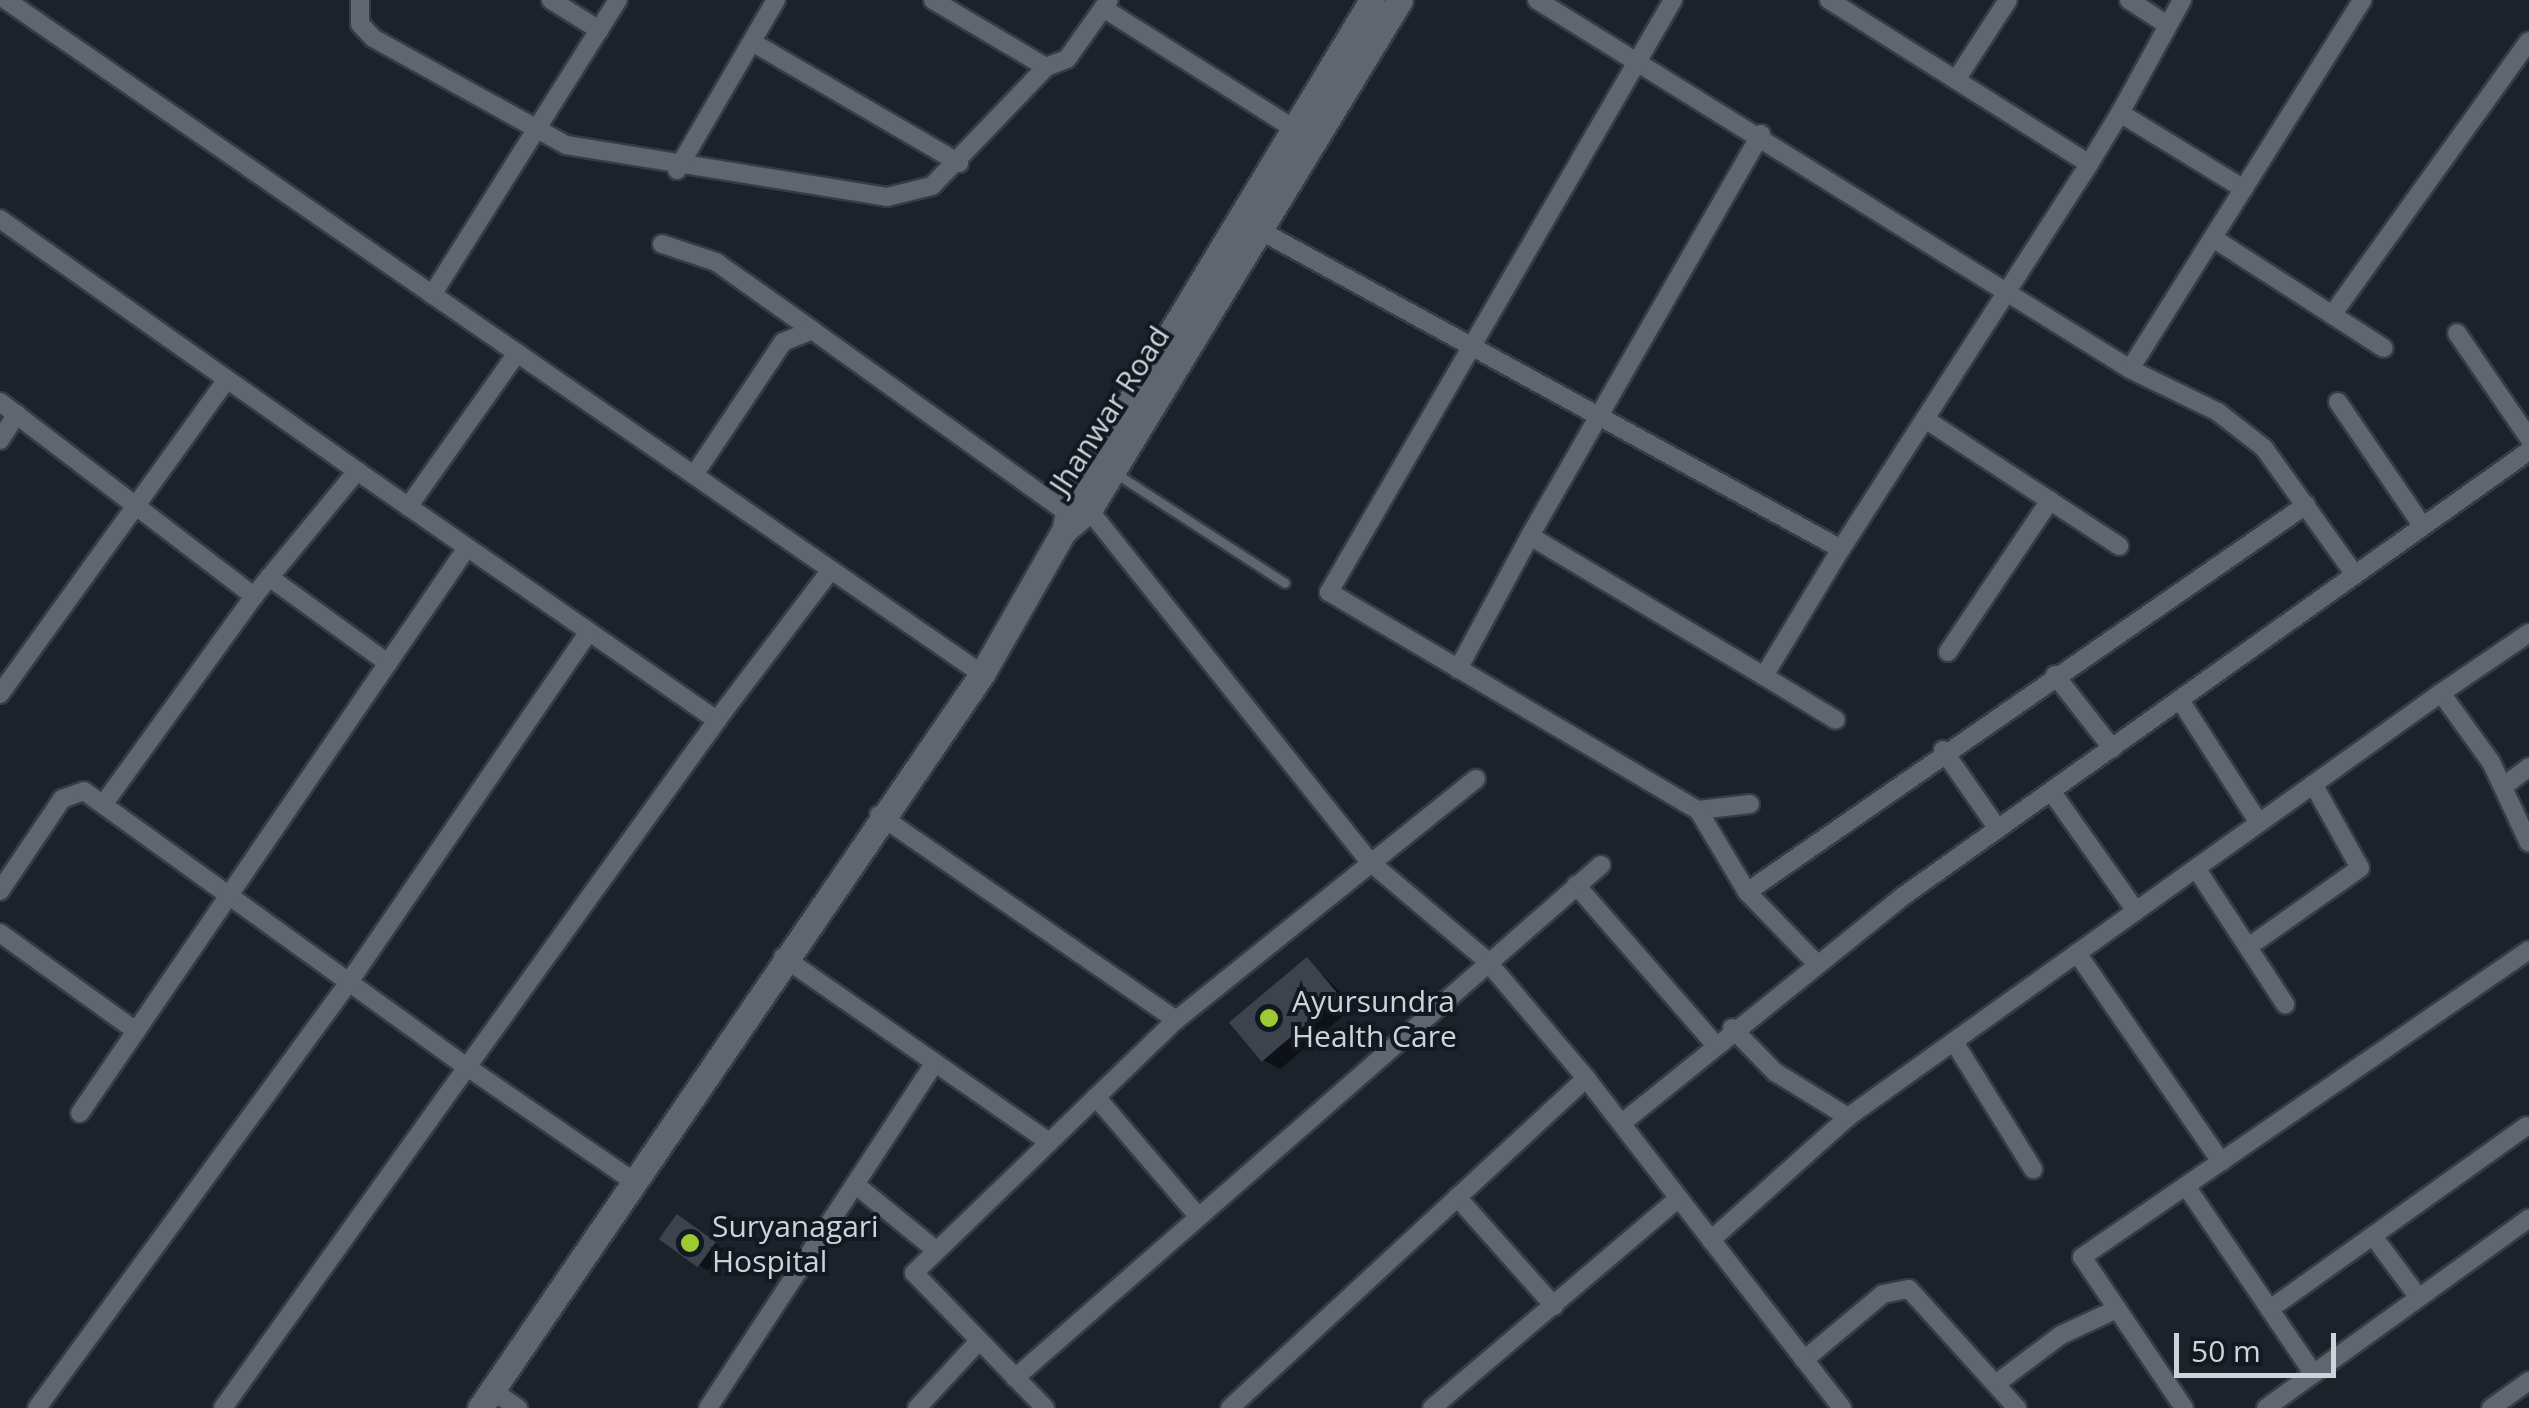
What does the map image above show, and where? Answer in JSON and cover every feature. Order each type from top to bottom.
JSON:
[{"type":"street","points":[[6,0],[982,674]]},
{"type":"street","points":[[360,0],[360,24],[373,38],[566,146],[678,170],[911,196],[959,163],[1046,67],[1067,59],[1106,4],[1296,130]]},
{"type":"street","points":[[551,0],[600,30]]},
{"type":"street","points":[[432,294],[618,0]]},
{"type":"street","points":[[678,170],[776,0]]},
{"type":"street","points":[[934,0],[1046,67]]},
{"type":"street","name":"Jhanwar Road","points":[[1073,518],[1372,0]]},
{"type":"street","name":"Jhanwar Road","points":[[1073,518],[1113,472],[1400,0]]},
{"type":"street","points":[[1538,0],[1762,134],[2130,369],[2218,412],[2264,448],[2353,572]]},
{"type":"street","points":[[1673,0],[1328,592],[1698,810],[1747,892],[1816,964]]},
{"type":"street","points":[[1830,0],[2089,164]]},
{"type":"street","points":[[1956,80],[2008,0]]},
{"type":"street","points":[[2129,0],[2166,24]]},
{"type":"street","points":[[1764,676],[1841,549],[2089,164],[2182,0]]},
{"type":"street","points":[[2130,369],[2362,0]]},
{"type":"street","points":[[752,42],[959,163]]},
{"type":"street","points":[[2332,315],[2529,42]]},
{"type":"street","points":[[2120,113],[2244,189]]},
{"type":"street","points":[[1458,669],[1530,536],[1762,134]]},
{"type":"street","points":[[0,219],[587,634],[717,720]]},
{"type":"street","points":[[1261,231],[1472,342],[1841,549]]},
{"type":"street","points":[[2213,238],[2384,348]]},
{"type":"street","points":[[662,244],[716,262],[1073,518],[1371,863],[1486,960],[1622,1123],[1842,1408]]},
{"type":"street","points":[[694,475],[783,342],[812,330]]},
{"type":"street","points":[[2457,333],[2529,438]]},
{"type":"street","points":[[408,507],[518,353]]},
{"type":"street","points":[[0,694],[139,508],[227,379]]},
{"type":"street","points":[[0,402],[254,596]]},
{"type":"street","points":[[2338,402],[2422,525]]},
{"type":"street","points":[[0,440],[17,414]]},
{"type":"street","points":[[1925,418],[2118,546]]},
{"type":"street","points":[[1622,1123],[1714,1042],[1998,829],[2353,572],[2529,451]]},
{"type":"street","points":[[105,802],[254,596],[357,471]]},
{"type":"street","points":[[1948,652],[2050,500]]},
{"type":"street","points":[[1747,892],[1944,750],[2306,505]]},
{"type":"street","points":[[518,1408],[486,1399],[878,815],[982,674],[1073,518]]},
{"type":"street","points":[[1530,536],[1836,720]]},
{"type":"street","points":[[80,1113],[466,548]]},
{"type":"street","points":[[225,1407],[717,720],[830,571]]},
{"type":"street","points":[[269,577],[388,663]]},
{"type":"street","points":[[1711,1240],[1848,1118],[2529,633]]},
{"type":"street","points":[[37,1408],[350,982],[587,634]]},
{"type":"street","points":[[2055,675],[2112,748]]},
{"type":"street","points":[[2441,692],[2504,786],[2529,842]]},
{"type":"street","points":[[2180,700],[2259,822]]},
{"type":"street","points":[[1944,750],[1998,829]]},
{"type":"street","points":[[2504,786],[2529,767]]},
{"type":"street","points":[[1045,1408],[914,1273],[1176,1020],[1476,778]]},
{"type":"street","points":[[2248,948],[2360,868],[2313,784]]},
{"type":"street","points":[[0,891],[62,799],[84,791],[105,802],[467,1067],[632,1181]]},
{"type":"street","points":[[2051,791],[2136,910]]},
{"type":"street","points":[[1698,810],[1750,804]]},
{"type":"street","points":[[878,815],[1176,1020]]},
{"type":"street","points":[[1015,1378],[1486,960],[1601,864]]},
{"type":"street","points":[[2196,868],[2285,1004]]},
{"type":"street","points":[[1576,884],[1714,1042]]},
{"type":"street","points":[[0,933],[136,1031]]},
{"type":"street","points":[[2184,1408],[2082,1257],[2529,950]]},
{"type":"street","points":[[2077,953],[2221,1162]]},
{"type":"street","points":[[782,958],[1049,1142]]},
{"type":"street","points":[[1732,1028],[1774,1072],[1848,1118]]},
{"type":"street","points":[[1954,1042],[2033,1169]]},
{"type":"street","points":[[708,1408],[935,1063]]},
{"type":"street","points":[[1230,1408],[1586,1078]]},
{"type":"street","points":[[1096,1097],[1197,1216]]},
{"type":"street","points":[[2270,1309],[2528,1126]]},
{"type":"street","points":[[856,1185],[936,1251]]},
{"type":"street","points":[[2186,1186],[2314,1374]]},
{"type":"street","points":[[1457,1197],[1554,1306]]},
{"type":"street","points":[[1432,1408],[1678,1199]]},
{"type":"street","points":[[2266,1408],[2529,1218]]},
{"type":"street","points":[[2372,1236],[2419,1298]]},
{"type":"street","points":[[1804,1360],[1896,1287],[1921,1296],[2017,1408]]},
{"type":"street","points":[[1998,1383],[2061,1335],[2117,1309]]},
{"type":"street","points":[[916,1408],[978,1340]]},
{"type":"street","points":[[2491,1408],[2529,1381]]},
{"type":"lane","points":[[1113,472],[1285,582]]},
{"type":"building","points":[[1307,957],[1340,996],[1262,1062],[1229,1023]]},
{"type":"building","points":[[677,1214],[716,1242],[698,1267],[659,1239]]},
{"type":"place","name":"Ayursundra Health Care","points":[[1269,1018]]},
{"type":"place","name":"Suryanagari Hospital","points":[[690,1243]]}]
